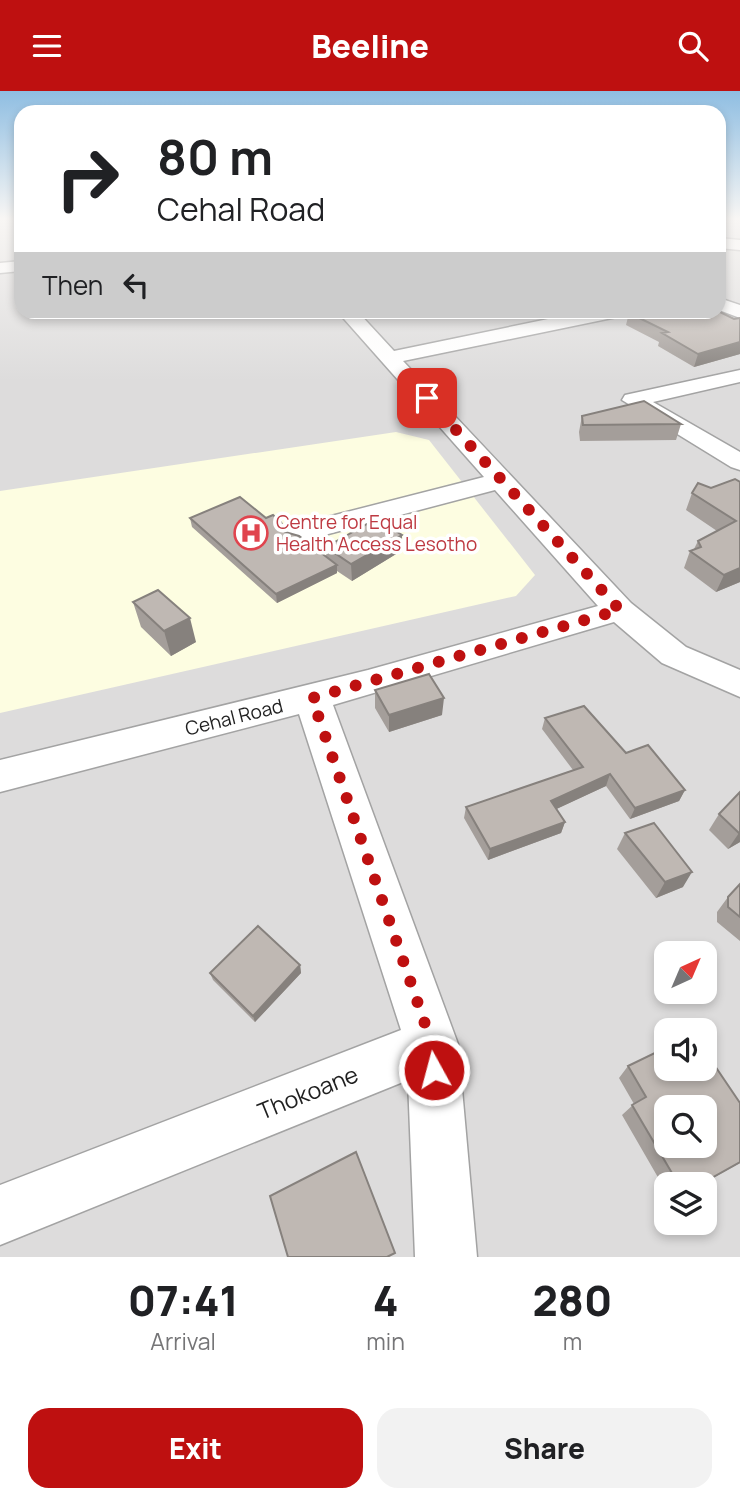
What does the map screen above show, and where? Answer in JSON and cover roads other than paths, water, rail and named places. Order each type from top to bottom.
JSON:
[{"type":"street","points":[[353,319],[620,610],[674,655],[740,684]]},
{"type":"street","points":[[389,358],[578,319]]},
{"type":"street","points":[[740,376],[633,400],[740,462]]},
{"type":"street","points":[[298,533],[499,481]]},
{"type":"street","name":"Cehal Road","points":[[0,776],[312,698],[620,610]]},
{"type":"street","points":[[312,698],[432,1044],[446,1257]]},
{"type":"street","name":"Thokoane","points":[[0,1215],[432,1044]]},
{"type":"place","name":"Centre for Equal Health Access Lesotho","points":[[251,533]]}]
